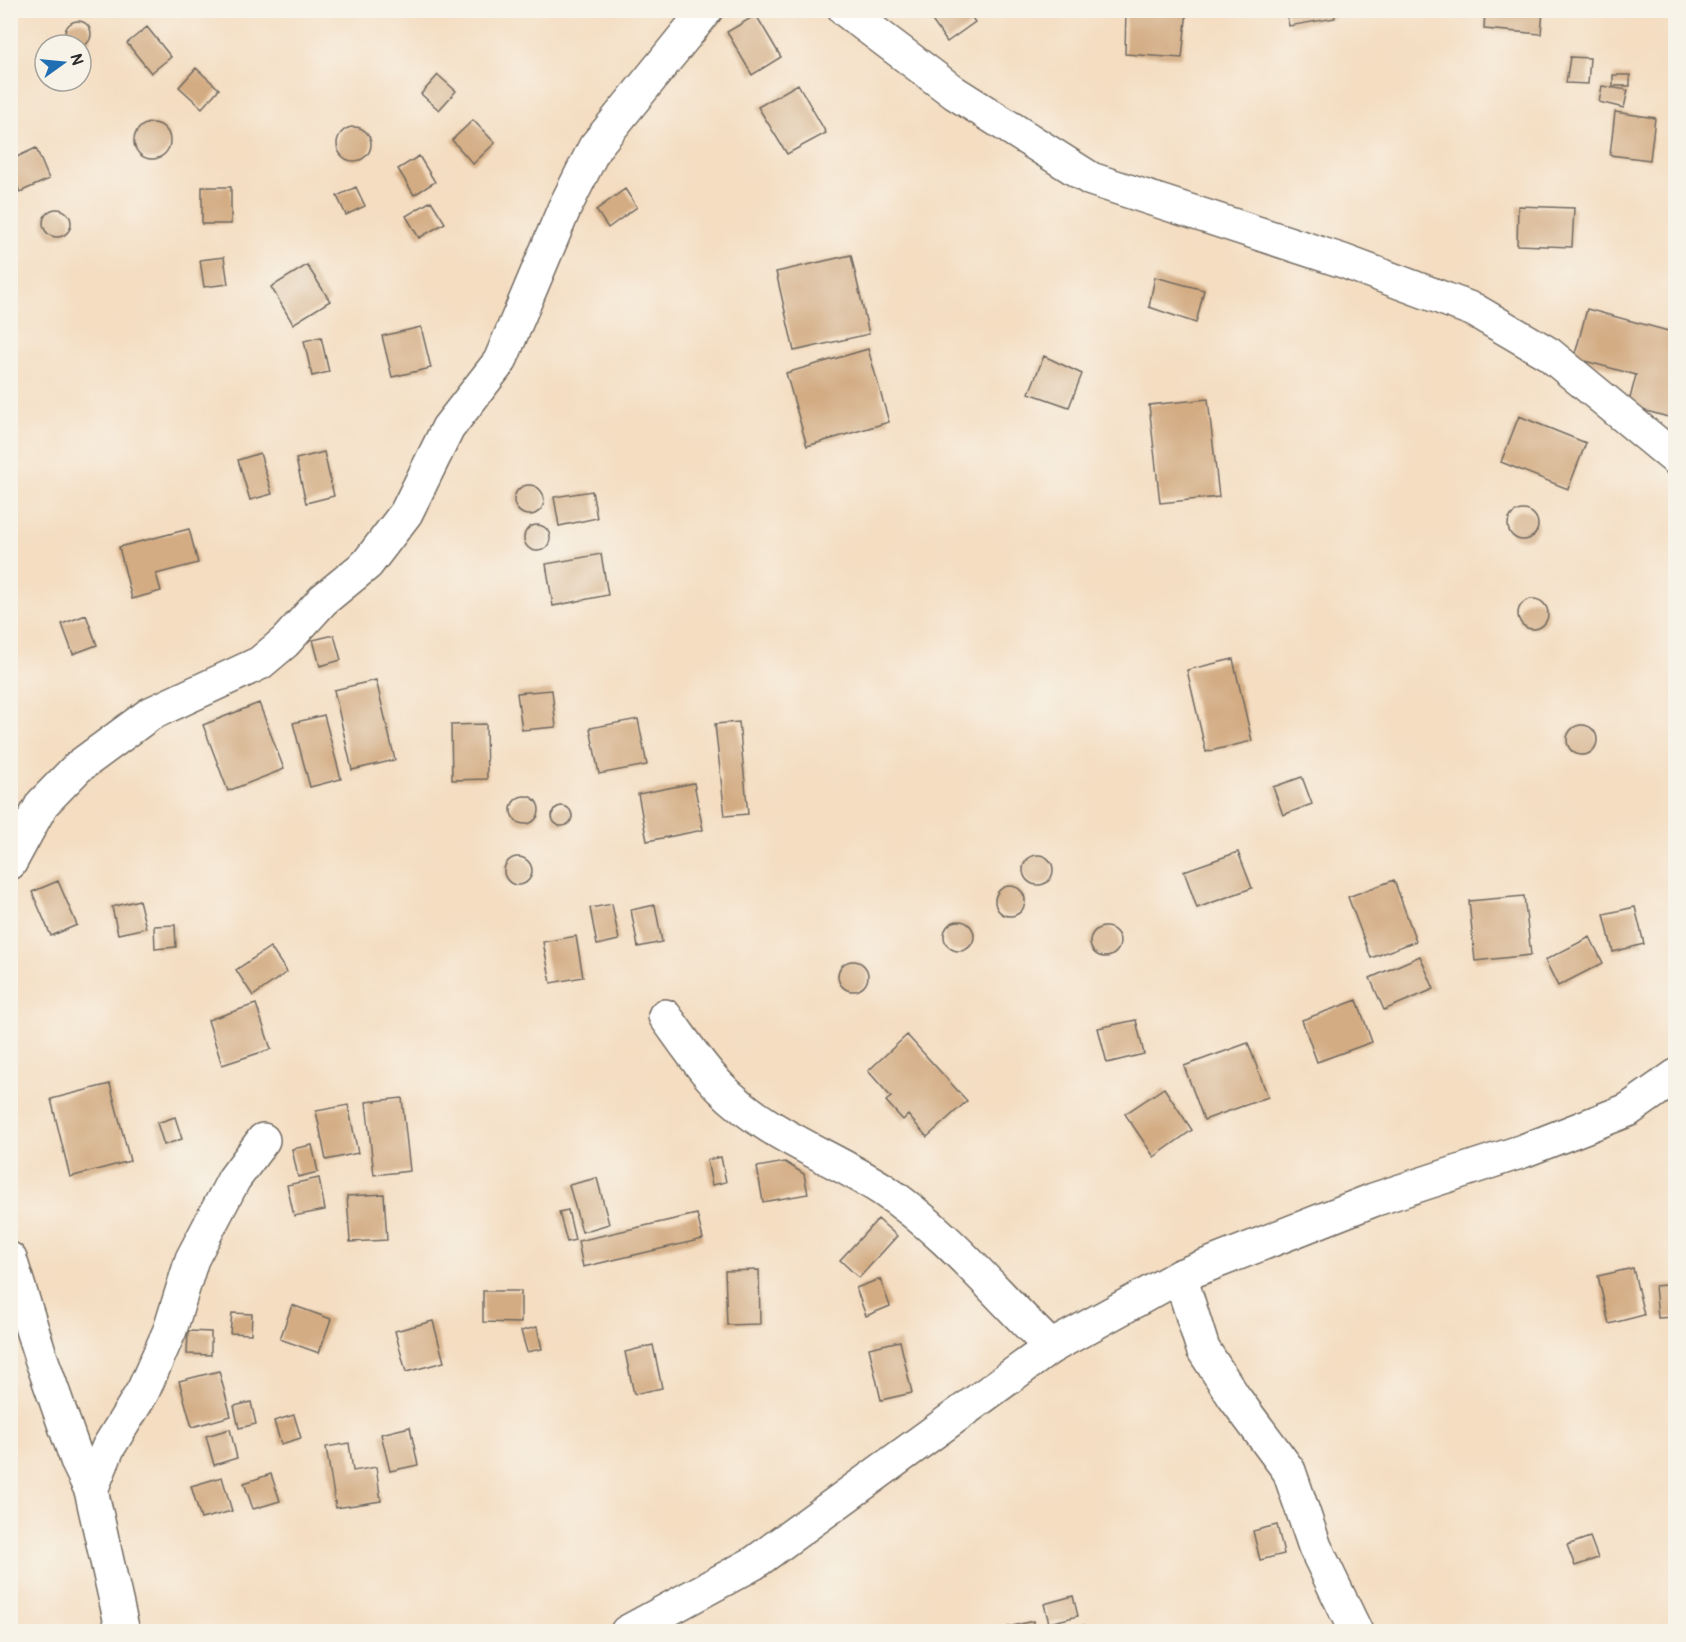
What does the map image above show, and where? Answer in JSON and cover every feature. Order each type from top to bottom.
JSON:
[{"type":"street","points":[[10,862],[42,804],[78,767],[150,714],[260,663],[285,642],[323,600],[367,564],[406,513],[448,428],[500,361],[564,209],[595,147],[706,10]]},
{"type":"street","points":[[845,10],[955,93],[1091,179],[1343,261],[1474,310],[1549,354],[1676,459]]},
{"type":"street","points":[[665,1016],[721,1088],[765,1122],[818,1155],[881,1189],[923,1220],[1051,1347]]},
{"type":"street","points":[[627,1632],[754,1563],[1051,1347],[1180,1276],[1373,1200],[1523,1151],[1628,1110],[1676,1076]]},
{"type":"street","points":[[91,1490],[108,1448],[143,1391],[152,1371],[170,1330],[192,1260],[234,1179],[263,1140]]},
{"type":"street","points":[[10,1259],[40,1358],[78,1463],[91,1490],[123,1632]]},
{"type":"street","points":[[1180,1276],[1203,1349],[1234,1397],[1289,1471],[1316,1547],[1356,1632]]},
{"type":"building","points":[[934,10],[967,10],[975,22],[947,42],[928,15]]},
{"type":"building","points":[[1126,10],[1187,10],[1182,58],[1125,54]]},
{"type":"building","points":[[1286,10],[1334,10],[1335,18],[1289,26]]},
{"type":"building","points":[[1485,10],[1543,10],[1541,34],[1484,29]]},
{"type":"building","points":[[756,15],[781,57],[752,75],[727,32]]},
{"type":"building","points":[[78,21],[83,22],[91,33],[65,33],[69,25]]},
{"type":"building","points":[[147,27],[171,57],[151,73],[127,43]]},
{"type":"building","points":[[1570,57],[1590,58],[1588,84],[1566,83]]},
{"type":"building","points":[[196,68],[219,89],[202,108],[179,87]]},
{"type":"building","points":[[438,75],[456,91],[439,110],[421,94]]},
{"type":"building","points":[[1613,75],[1630,75],[1630,86],[1613,86]]},
{"type":"building","points":[[798,84],[826,133],[787,154],[758,107]]},
{"type":"building","points":[[1602,86],[1628,90],[1624,108],[1599,102]]},
{"type":"building","points":[[1615,112],[1655,118],[1650,160],[1610,155]]},
{"type":"building","points":[[473,120],[495,143],[473,164],[452,140]]},
{"type":"building","points":[[152,123],[165,128],[170,141],[165,154],[152,159],[139,154],[134,141],[139,128]]},
{"type":"building","points":[[354,127],[366,132],[371,144],[366,156],[354,161],[342,156],[337,144],[342,132]]},
{"type":"building","points":[[36,148],[49,179],[20,192],[10,171],[10,160]]},
{"type":"building","points":[[419,156],[435,182],[414,195],[398,169]]},
{"type":"building","points":[[202,187],[231,187],[231,224],[202,224]]},
{"type":"building","points":[[356,187],[365,206],[346,215],[337,196]]},
{"type":"building","points":[[625,189],[637,207],[608,228],[596,210]]},
{"type":"building","points":[[431,201],[445,223],[419,238],[406,216]]},
{"type":"building","points":[[1518,206],[1574,208],[1572,247],[1517,245]]},
{"type":"building","points":[[57,209],[67,213],[71,223],[67,233],[57,237],[47,233],[43,223],[47,213]]},
{"type":"building","points":[[851,255],[869,334],[794,351],[776,272]]},
{"type":"building","points":[[224,257],[228,284],[204,287],[200,260]]},
{"type":"building","points":[[307,265],[330,301],[293,324],[271,287]]},
{"type":"building","points":[[1155,277],[1204,290],[1196,323],[1149,307]]},
{"type":"building","points":[[1587,309],[1676,333],[1676,403],[1672,418],[1628,406],[1636,375],[1574,358]]},
{"type":"building","points":[[421,327],[431,368],[392,377],[382,336]]},
{"type":"building","points":[[321,337],[329,372],[312,376],[304,341]]},
{"type":"building","points":[[868,349],[889,422],[807,446],[786,373]]},
{"type":"building","points":[[1044,356],[1082,374],[1069,407],[1029,393]]},
{"type":"building","points":[[1208,399],[1219,497],[1160,503],[1149,405]]},
{"type":"building","points":[[1519,416],[1586,443],[1568,489],[1501,462]]},
{"type":"building","points":[[324,452],[334,496],[306,503],[296,459]]},
{"type":"building","points":[[260,453],[272,494],[250,500],[238,460]]},
{"type":"building","points":[[529,485],[540,489],[544,500],[540,511],[529,515],[518,511],[514,500],[518,489]]},
{"type":"building","points":[[592,491],[597,518],[559,526],[554,497]]},
{"type":"building","points":[[1523,510],[1534,514],[1538,525],[1534,536],[1523,540],[1512,536],[1508,525],[1512,514]]},
{"type":"building","points":[[537,525],[546,529],[550,538],[546,547],[537,551],[528,547],[524,538],[528,529]]},
{"type":"building","points":[[189,529],[198,563],[156,574],[161,591],[132,599],[119,547]]},
{"type":"building","points":[[601,554],[608,595],[553,606],[546,564]]},
{"type":"building","points":[[1533,599],[1544,603],[1548,614],[1544,625],[1533,629],[1522,625],[1518,614],[1522,603]]},
{"type":"building","points":[[86,615],[97,645],[73,654],[62,624]]},
{"type":"building","points":[[334,635],[341,660],[320,666],[313,640]]},
{"type":"building","points":[[1233,659],[1252,741],[1206,752],[1187,670]]},
{"type":"building","points":[[376,680],[395,760],[352,770],[334,690]]},
{"type":"building","points":[[552,690],[556,727],[522,730],[517,693]]},
{"type":"building","points":[[259,703],[284,769],[228,791],[203,725]]},
{"type":"building","points":[[324,715],[341,779],[310,787],[293,723]]},
{"type":"building","points":[[638,719],[647,765],[599,774],[590,728]]},
{"type":"building","points":[[739,722],[748,814],[725,816],[715,724]]},
{"type":"building","points":[[486,724],[487,779],[452,780],[451,725]]},
{"type":"building","points":[[1582,725],[1593,729],[1597,740],[1593,751],[1582,755],[1571,751],[1567,740],[1571,729]]},
{"type":"building","points":[[1302,777],[1312,804],[1283,815],[1273,787]]},
{"type":"building","points":[[694,783],[703,830],[647,841],[638,794]]},
{"type":"building","points":[[525,796],[535,800],[539,810],[535,820],[525,824],[515,820],[511,810],[515,800]]},
{"type":"building","points":[[558,806],[566,806],[572,812],[572,820],[566,826],[558,826],[552,820],[552,812]]},
{"type":"building","points":[[1238,852],[1252,888],[1197,908],[1184,871]]},
{"type":"building","points":[[1038,855],[1049,859],[1053,870],[1049,881],[1038,885],[1027,881],[1023,870],[1027,859]]},
{"type":"building","points":[[518,857],[528,861],[532,871],[528,881],[518,885],[508,881],[504,871],[508,861]]},
{"type":"building","points":[[1394,880],[1416,941],[1371,958],[1348,897]]},
{"type":"building","points":[[58,881],[77,925],[51,936],[32,892]]},
{"type":"building","points":[[1010,886],[1021,890],[1025,901],[1021,912],[1010,916],[999,912],[995,901],[999,890]]},
{"type":"building","points":[[1524,896],[1531,955],[1475,961],[1469,901]]},
{"type":"building","points":[[139,900],[146,928],[118,934],[112,907]]},
{"type":"building","points":[[612,904],[619,940],[597,945],[590,908]]},
{"type":"building","points":[[655,905],[662,942],[638,947],[631,910]]},
{"type":"building","points":[[1635,907],[1644,944],[1613,952],[1604,914]]},
{"type":"building","points":[[959,921],[970,925],[974,936],[970,947],[959,951],[948,947],[944,936],[948,925]]},
{"type":"building","points":[[175,925],[176,947],[155,949],[154,926]]},
{"type":"building","points":[[1105,927],[1116,931],[1120,942],[1116,953],[1105,957],[1094,953],[1090,942],[1094,931]]},
{"type":"building","points":[[576,936],[583,977],[551,983],[543,942]]},
{"type":"building","points":[[1590,937],[1603,963],[1558,986],[1545,960]]},
{"type":"building","points":[[270,947],[287,972],[253,996],[236,970]]},
{"type":"building","points":[[1420,956],[1434,989],[1384,1010],[1370,978]]},
{"type":"building","points":[[853,961],[864,965],[868,976],[864,987],[853,991],[842,987],[838,976],[842,965]]},
{"type":"building","points":[[1357,1000],[1372,1042],[1317,1062],[1302,1020]]},
{"type":"building","points":[[256,1004],[271,1049],[222,1065],[208,1020]]},
{"type":"building","points":[[1136,1020],[1144,1054],[1107,1063],[1098,1028]]},
{"type":"building","points":[[907,1035],[967,1101],[927,1137],[908,1115],[903,1120],[886,1101],[891,1097],[868,1071]]},
{"type":"building","points":[[1248,1043],[1268,1097],[1204,1120],[1184,1066]]},
{"type":"building","points":[[110,1084],[130,1161],[70,1177],[51,1099]]},
{"type":"building","points":[[1164,1088],[1192,1130],[1154,1157],[1125,1114]]},
{"type":"building","points":[[402,1098],[410,1171],[374,1175],[366,1102]]},
{"type":"building","points":[[348,1105],[358,1153],[326,1160],[316,1111]]},
{"type":"building","points":[[175,1117],[182,1139],[164,1145],[157,1123]]},
{"type":"building","points":[[312,1145],[318,1172],[298,1177],[292,1149]]},
{"type":"building","points":[[721,1157],[726,1182],[712,1185],[707,1160]]},
{"type":"building","points":[[785,1162],[804,1174],[808,1194],[763,1202],[757,1167]]},
{"type":"building","points":[[319,1178],[325,1210],[294,1216],[287,1185]]},
{"type":"building","points":[[597,1178],[609,1224],[582,1232],[569,1185]]},
{"type":"building","points":[[384,1194],[387,1240],[350,1242],[347,1196]]},
{"type":"building","points":[[568,1210],[575,1240],[567,1242],[559,1212]]},
{"type":"building","points":[[697,1214],[703,1239],[583,1267],[578,1241]]},
{"type":"building","points":[[878,1219],[897,1236],[859,1278],[840,1260]]},
{"type":"building","points":[[1633,1268],[1644,1315],[1609,1324],[1598,1276]]},
{"type":"building","points":[[759,1270],[760,1324],[727,1325],[725,1271]]},
{"type":"building","points":[[880,1279],[890,1306],[866,1316],[856,1288]]},
{"type":"building","points":[[1676,1284],[1676,1317],[1658,1318],[1655,1286]]},
{"type":"building","points":[[483,1291],[521,1291],[521,1323],[483,1322]]},
{"type":"building","points":[[292,1305],[331,1319],[319,1353],[280,1339]]},
{"type":"building","points":[[232,1313],[252,1314],[251,1334],[230,1333]]},
{"type":"building","points":[[433,1321],[444,1362],[406,1372],[395,1331]]},
{"type":"building","points":[[537,1327],[542,1349],[527,1352],[521,1331]]},
{"type":"building","points":[[188,1331],[211,1332],[211,1355],[187,1354]]},
{"type":"building","points":[[900,1341],[912,1393],[881,1400],[869,1348]]},
{"type":"building","points":[[653,1345],[662,1388],[634,1394],[625,1352]]},
{"type":"building","points":[[219,1371],[231,1416],[192,1427],[179,1381]]},
{"type":"building","points":[[251,1402],[256,1424],[239,1428],[234,1406]]},
{"type":"building","points":[[294,1415],[301,1438],[281,1444],[274,1421]]},
{"type":"building","points":[[410,1427],[418,1465],[390,1471],[381,1434]]},
{"type":"building","points":[[230,1429],[237,1458],[214,1465],[206,1436]]},
{"type":"building","points":[[349,1443],[353,1471],[376,1467],[381,1501],[336,1508],[326,1447]]},
{"type":"building","points":[[271,1474],[280,1501],[253,1509],[244,1483]]},
{"type":"building","points":[[222,1477],[232,1511],[201,1519],[191,1486]]},
{"type":"building","points":[[1277,1525],[1284,1554],[1260,1560],[1253,1531]]},
{"type":"building","points":[[1590,1537],[1598,1558],[1575,1566],[1567,1545]]},
{"type":"building","points":[[1073,1596],[1078,1616],[1049,1623],[1044,1604]]},
{"type":"building","points":[[1033,1621],[1035,1632],[1009,1632],[1008,1627]]},
{"type":"building","points":[[1084,1625],[1085,1632],[1064,1632],[1064,1631]]}]
